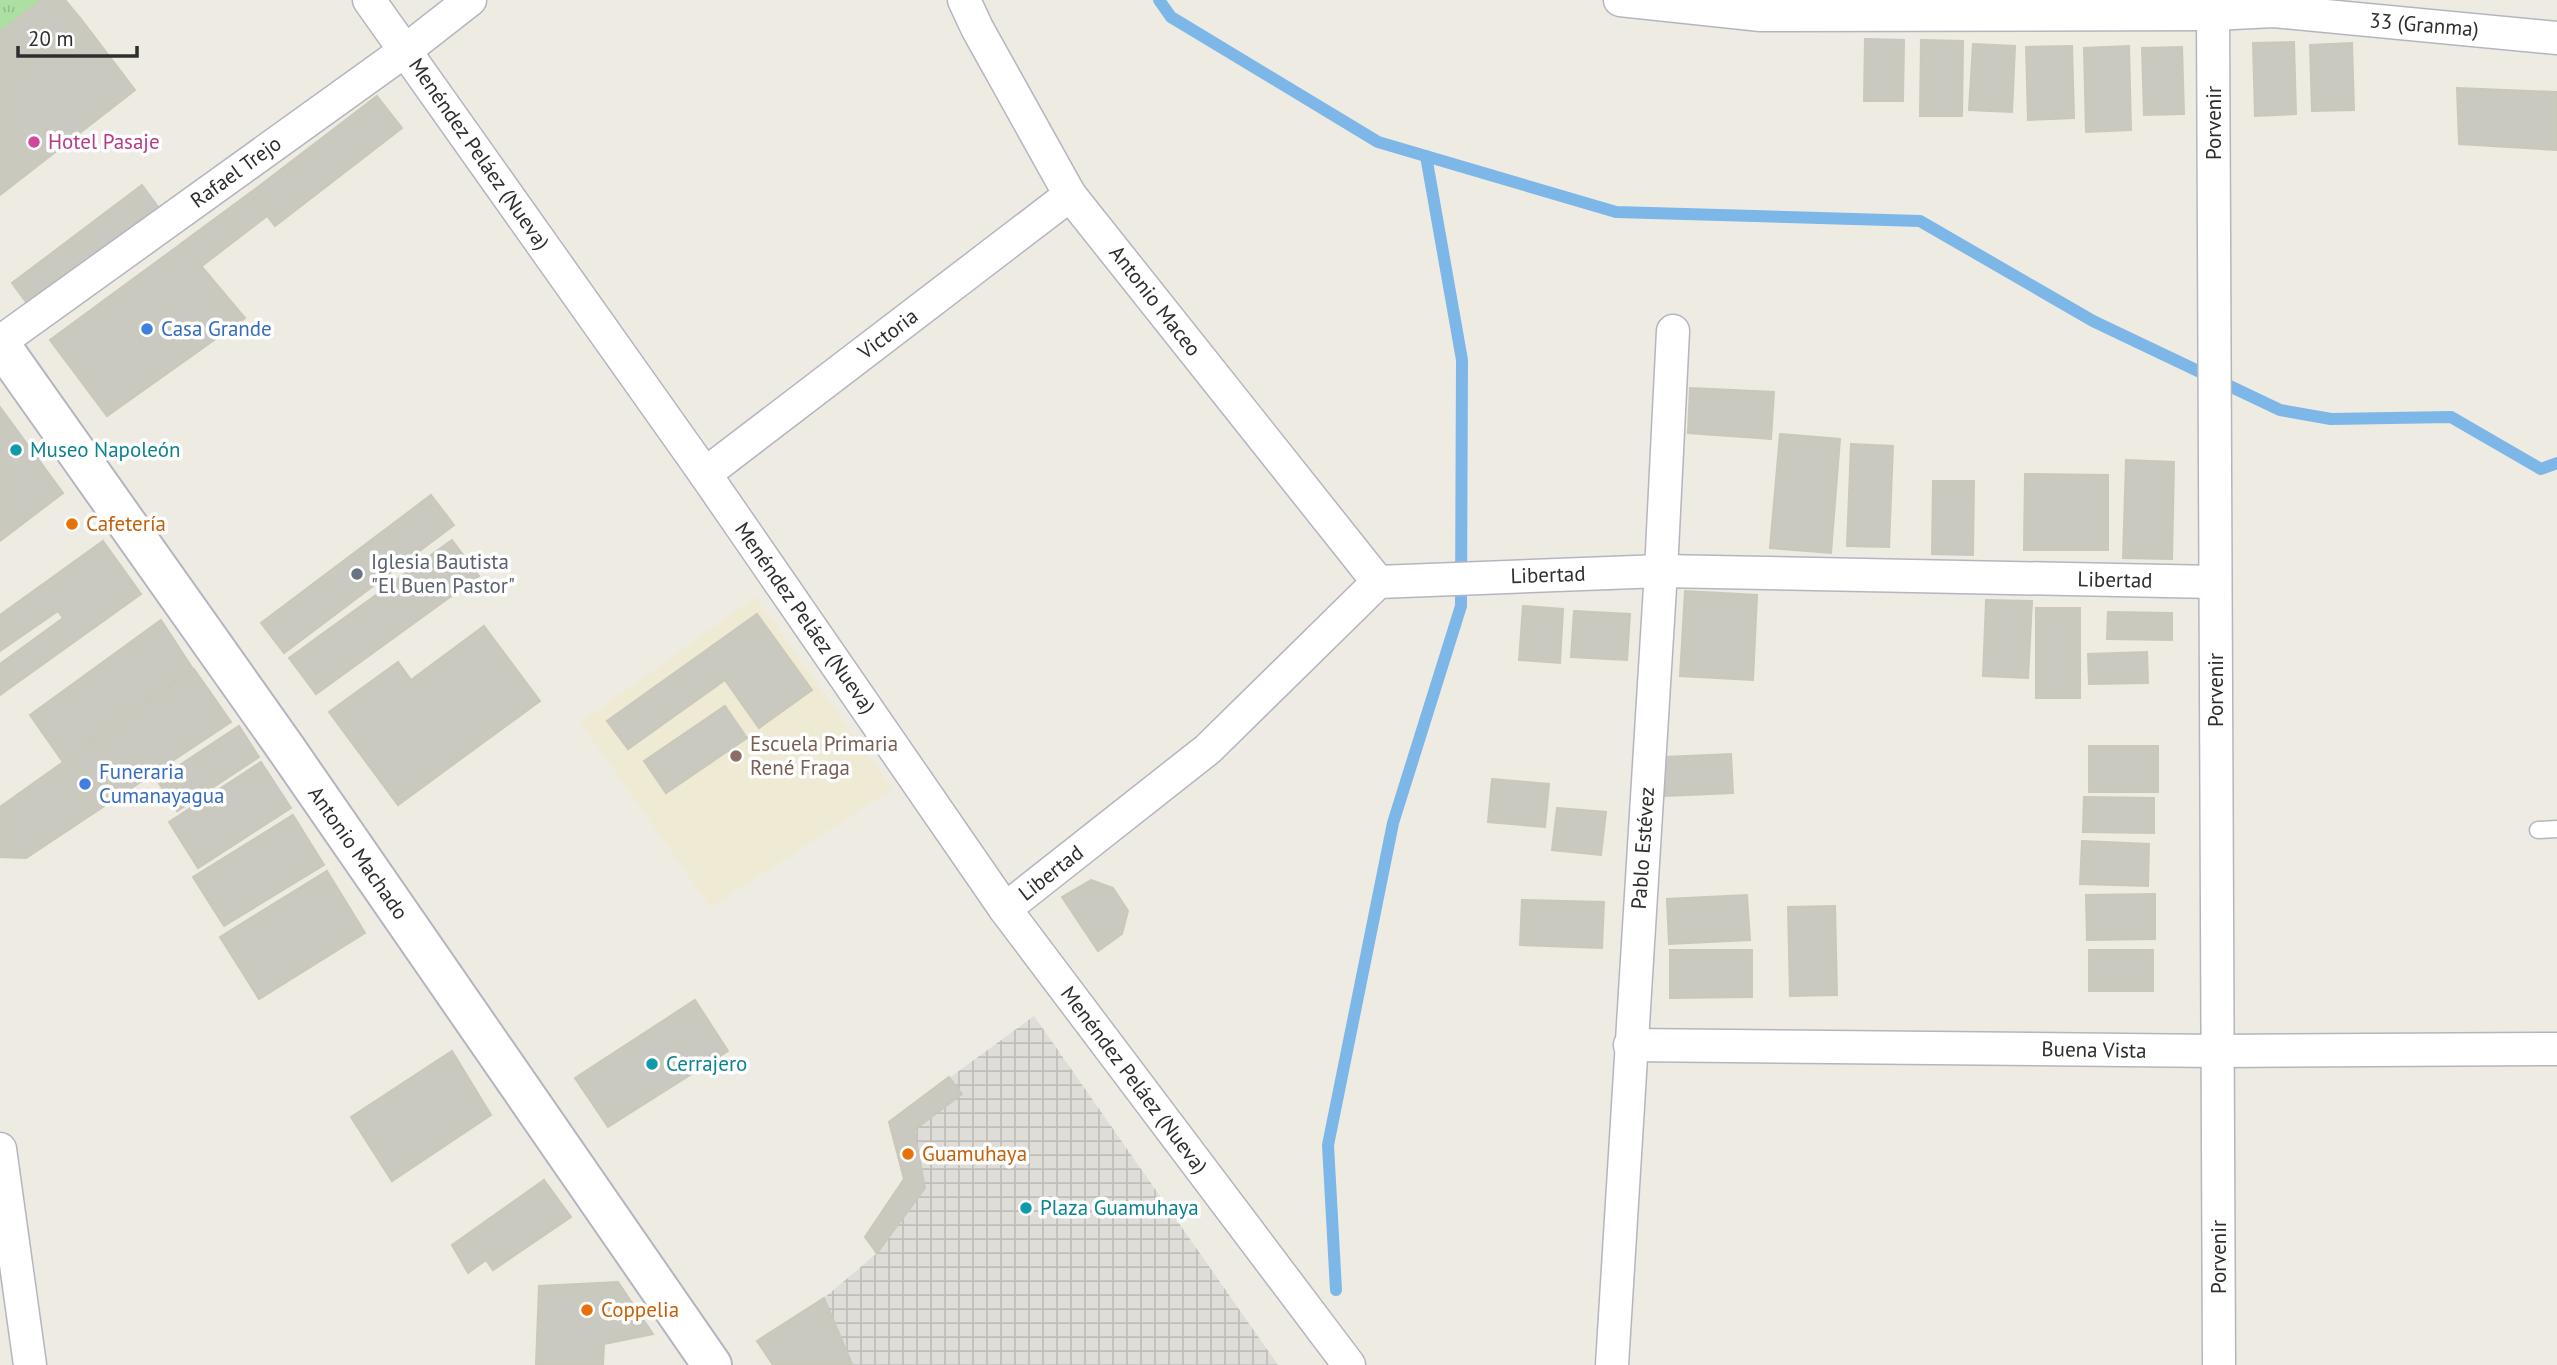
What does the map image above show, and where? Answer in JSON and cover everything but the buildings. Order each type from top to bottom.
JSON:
[{"type":"main road","name":"Antonio Machado","points":[[0,343],[285,747],[712,1365]]},
{"type":"street","name":"Menéndez Peláez (Nueva)","points":[[369,0],[705,474],[1005,909],[1349,1365]]},
{"type":"street","name":"Rafael Trejo","points":[[0,343],[406,50],[470,0]]},
{"type":"street","name":"Antonio Maceo","points":[[964,0],[1070,195],[1378,582]]},
{"type":"street","name":"33 (Granma)","points":[[1620,0],[1761,15],[2213,14],[2274,5],[2557,38]]},
{"type":"street","name":"Porvenir","points":[[2213,14],[2219,1365]]},
{"type":"street","name":"Victoria","points":[[705,474],[1070,195]]},
{"type":"street","name":"Pablo Estévez","points":[[1612,1365],[1674,331]]},
{"type":"street","name":"Libertad","points":[[1005,909],[1208,749],[1378,582],[1661,571],[2216,582]]},
{"type":"street","name":"Buena Vista","points":[[1630,1045],[2218,1051],[2557,1049]]},
{"type":"street","points":[[0,1149],[30,1365]]},
{"type":"lane","points":[[1761,15],[1799,0]]},
{"type":"lane","points":[[2538,830],[2557,829]]},
{"type":"shaded area","name":"Escuela Primaria René Fraga","points":[[755,597],[892,789],[711,907],[581,723]]},
{"type":"shaded area","name":"Plaza Guamuhaya","points":[[1034,1016],[1278,1365],[853,1365],[824,1298],[876,1254],[865,1237],[904,1179],[889,1122]]},
{"type":"green space","points":[[0,0],[41,0],[0,32]]},
{"type":"waterway","points":[[1159,0],[1171,17],[1378,142],[1616,212],[1920,221],[2093,321],[2280,410],[2331,419],[2451,417],[2541,469],[2557,463]]},
{"type":"waterway","points":[[1336,1290],[1328,1145],[1393,823],[1461,606],[1462,360],[1426,156]]},
{"type":"place","name":"Hotel Pasaje","points":[[34,142]]},
{"type":"place","name":"Casa Grande","points":[[147,329]]},
{"type":"place","name":"Museo Napoleón","points":[[16,450]]},
{"type":"place","name":"Cafetería","points":[[72,524]]},
{"type":"place","name":"Iglesia Bautista \"El Buen Pastor\"","points":[[357,574]]},
{"type":"place","name":"Escuela Primaria René Fraga","points":[[736,756]]},
{"type":"place","name":"Funeraria Cumanayagua","points":[[85,784]]},
{"type":"place","name":"Cerrajero","points":[[652,1064]]},
{"type":"place","name":"Guamuhaya","points":[[908,1154]]},
{"type":"place","name":"Plaza Guamuhaya","points":[[1026,1208]]},
{"type":"place","name":"Coppelia","points":[[587,1310]]}]
